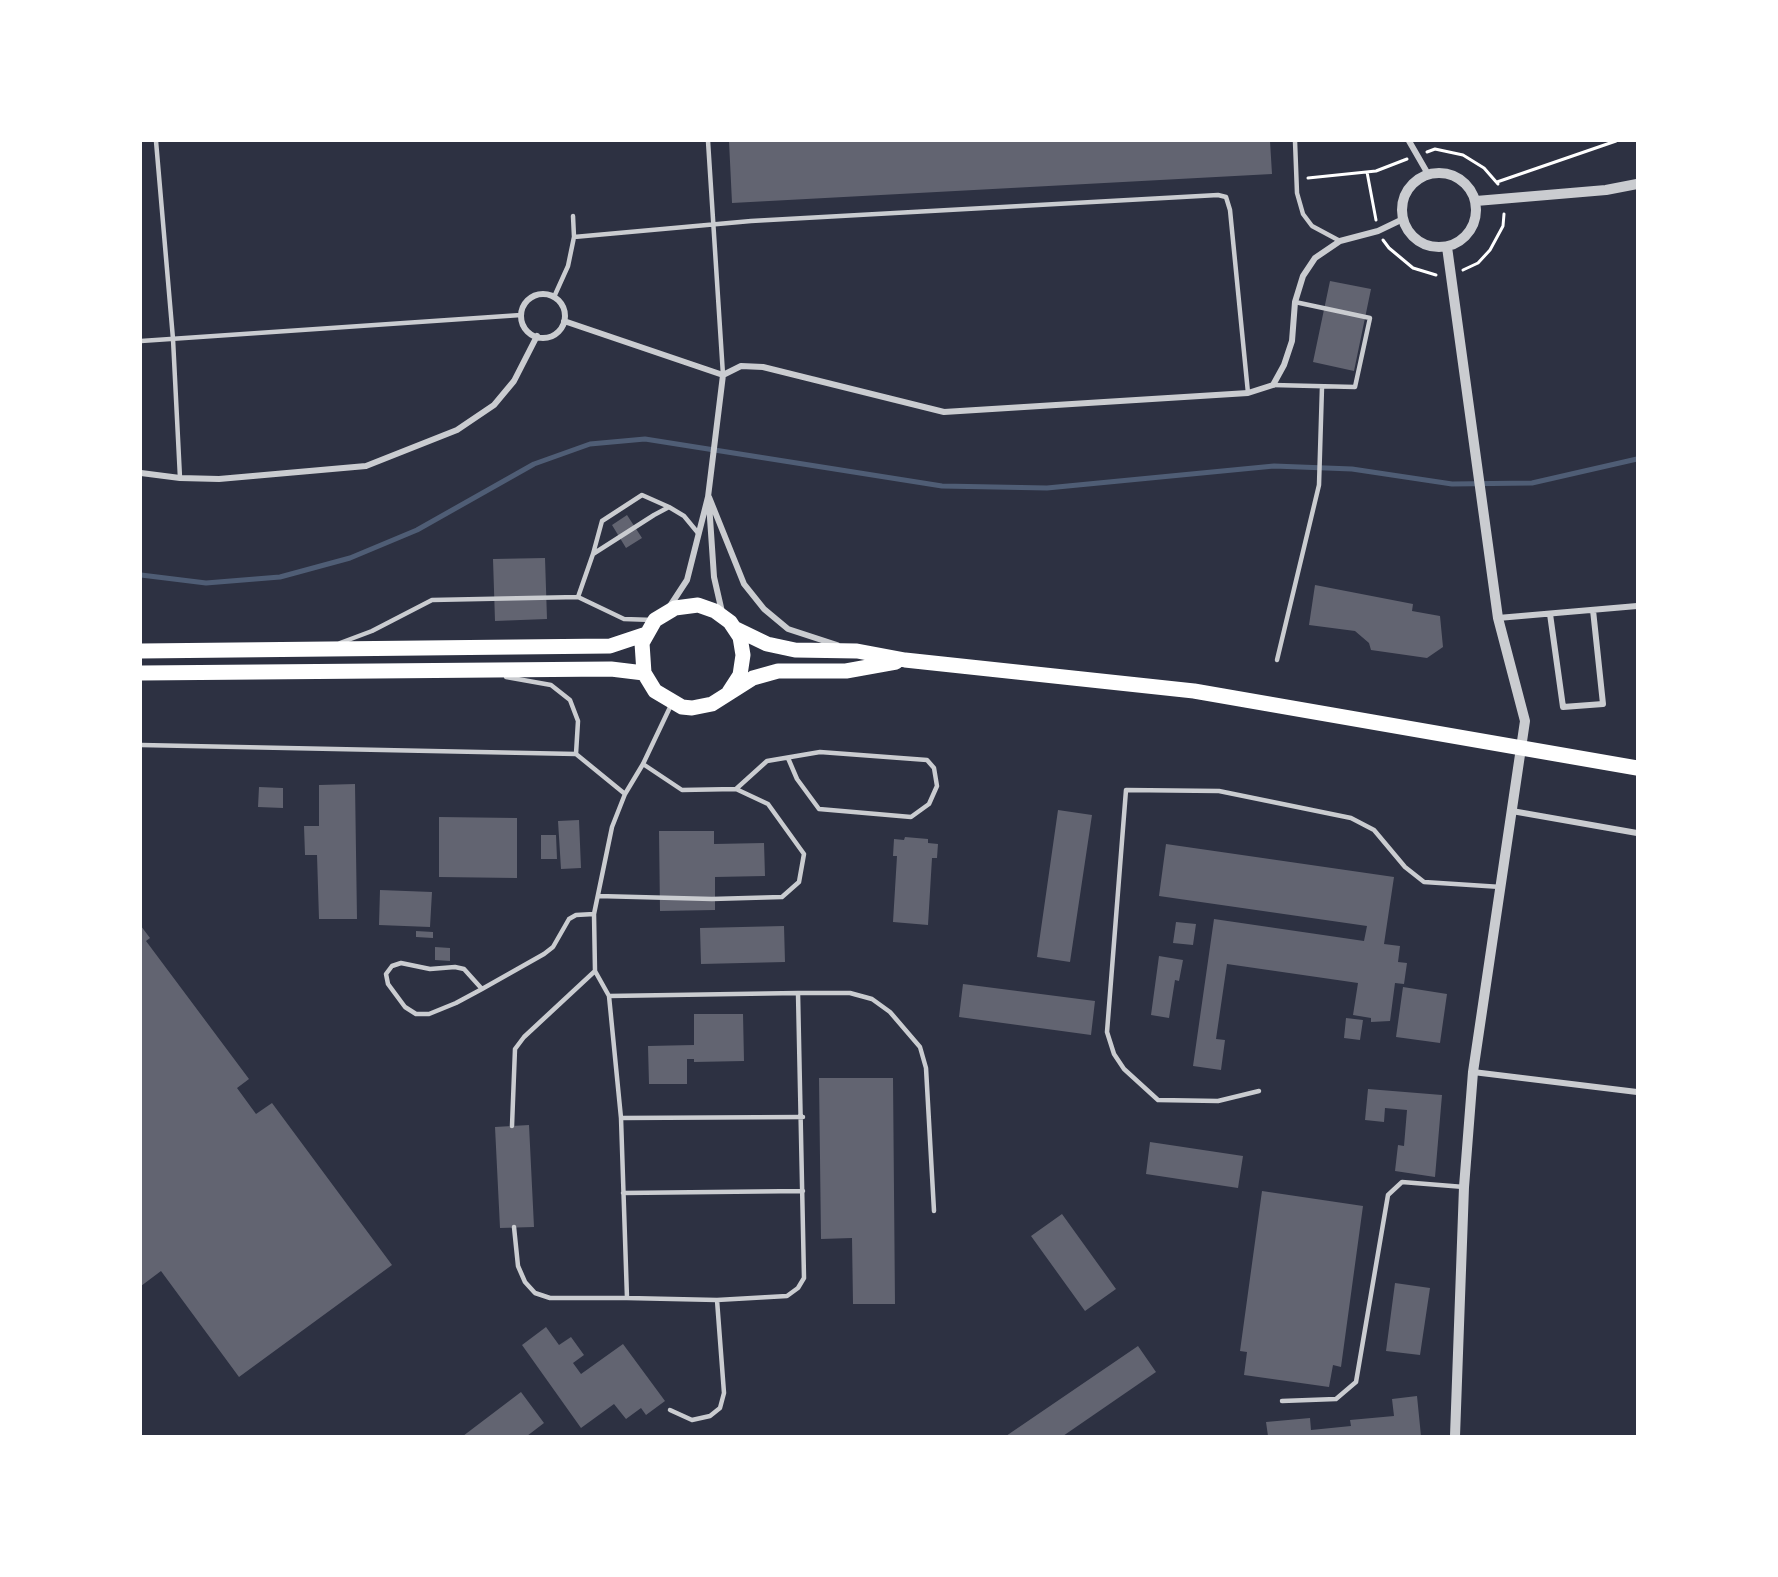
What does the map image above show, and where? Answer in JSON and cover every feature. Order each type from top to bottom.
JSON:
[{"type":"main road","points":[[905,660],[846,671],[778,671],[753,678],[712,704],[702,707],[682,707],[672,704],[655,691],[644,673],[641,653],[646,634],[660,617],[675,608],[698,605],[723,615],[736,629],[766,644],[795,650],[857,651],[905,660],[1194,691],[1637,768]]},
{"type":"main road","points":[[729,692],[743,665],[742,646],[736,629]]},
{"type":"main road","points":[[141,651],[610,646],[646,634]]},
{"type":"main road","points":[[141,673],[611,669],[644,673]]},
{"type":"street","points":[[1409,141],[1428,174]]},
{"type":"street","points":[[1444,173],[1455,176],[1469,187],[1476,201],[1474,225],[1467,235],[1447,247],[1426,245],[1418,241],[1408,232],[1403,219],[1402,209],[1406,194],[1420,178],[1428,174],[1444,173]]},
{"type":"street","points":[[1476,201],[1606,190],[1637,184]]},
{"type":"street","points":[[564,321],[723,375],[741,366],[763,367],[944,412],[1248,393],[1273,385],[1292,341],[1295,302],[1304,276],[1315,258],[1340,241],[1378,231],[1403,219]]},
{"type":"street","points":[[1447,247],[1478,457],[1498,618],[1525,721],[1473,1072],[1464,1187],[1455,1436]]},
{"type":"street","points":[[547,294],[554,297],[564,310],[564,321],[554,334],[537,336],[527,331],[521,315],[526,302],[532,297],[547,294]]},
{"type":"street","points":[[141,474],[219,479],[366,466],[417,448],[457,430],[494,405],[514,381],[537,336]]},
{"type":"street","points":[[660,617],[682,591],[687,580],[711,484],[723,375]]},
{"type":"street","points":[[708,497],[714,577],[723,615]]},
{"type":"street","points":[[708,497],[744,585],[764,609],[788,629],[857,651]]},
{"type":"street","points":[[1498,618],[1637,606]]},
{"type":"street","points":[[1550,614],[1563,707],[1603,704],[1593,610]]},
{"type":"street","points":[[1512,812],[1637,833]]},
{"type":"street","points":[[1473,1072],[1637,1092]]},
{"type":"lane","points":[[156,141],[173,339],[180,478]]},
{"type":"lane","points":[[708,141],[723,375]]},
{"type":"lane","points":[[1294,141],[1297,193],[1303,214],[1312,225],[1340,241]]},
{"type":"lane","points":[[574,237],[713,225],[1206,195],[1226,197],[1230,210],[1248,393]]},
{"type":"lane","points":[[554,297],[568,266],[574,237],[573,216]]},
{"type":"lane","points":[[1273,385],[1355,387],[1370,318],[1295,302]]},
{"type":"lane","points":[[141,341],[521,315]]},
{"type":"lane","points":[[1277,660],[1319,485],[1322,387]]},
{"type":"lane","points":[[578,597],[602,521],[642,495],[684,516],[698,533]]},
{"type":"lane","points":[[593,554],[669,507]]},
{"type":"lane","points":[[319,650],[372,631],[432,600],[578,597],[624,619],[660,617]]},
{"type":"lane","points":[[467,670],[551,685],[570,700],[578,721],[576,754]]},
{"type":"lane","points":[[627,1298],[621,1118],[609,996],[595,971],[594,914],[612,826],[625,794],[643,764],[672,704]]},
{"type":"lane","points":[[141,745],[576,754],[625,794]]},
{"type":"lane","points":[[736,789],[767,761],[820,752],[927,760],[934,768],[937,786],[929,804],[910,818],[819,809],[796,779],[788,758]]},
{"type":"lane","points":[[598,896],[712,899],[782,897],[799,882],[804,854],[768,804],[736,789],[682,790],[643,764]]},
{"type":"lane","points":[[1259,1090],[1218,1101],[1158,1100],[1124,1069],[1114,1054],[1107,1032],[1126,790],[1219,791],[1351,818],[1374,830],[1405,867],[1424,882],[1501,887]]},
{"type":"lane","points":[[482,989],[464,969],[455,967],[430,969],[401,963],[392,966],[386,974],[388,984],[405,1007],[416,1014],[429,1014],[482,989],[553,948],[569,919],[576,915],[594,914]]},
{"type":"lane","points":[[512,1126],[515,1049],[524,1037],[595,971]]},
{"type":"lane","points":[[514,1227],[518,1266],[525,1282],[535,1293],[550,1299],[717,1300],[787,1296],[798,1288],[804,1278],[798,993]]},
{"type":"lane","points":[[609,996],[850,993],[872,999],[890,1012],[920,1047],[926,1068],[934,1211]]},
{"type":"lane","points":[[621,1118],[802,1117]]},
{"type":"lane","points":[[1282,1401],[1336,1399],[1356,1382],[1388,1196],[1402,1182],[1464,1187]]},
{"type":"lane","points":[[623,1193],[803,1191]]},
{"type":"lane","points":[[670,1410],[692,1420],[710,1416],[720,1408],[724,1393],[717,1300]]},
{"type":"path","points":[[1297,180],[1367,172],[1435,149],[1463,155],[1484,168],[1497,182],[1616,141]]},
{"type":"path","points":[[1367,172],[1378,231],[1389,248],[1413,268],[1432,275],[1450,273],[1472,266],[1490,250],[1503,226],[1505,200]]},
{"type":"building","points":[[729,141],[1270,141],[1272,174],[732,203]]},
{"type":"building","points":[[1330,281],[1371,289],[1354,371],[1313,362]]},
{"type":"building","points":[[627,515],[642,538],[626,548],[612,525]]},
{"type":"building","points":[[545,558],[547,619],[495,621],[493,559]]},
{"type":"building","points":[[1315,585],[1413,604],[1412,611],[1440,616],[1443,647],[1427,658],[1371,650],[1369,643],[1355,631],[1309,625]]},
{"type":"building","points":[[355,784],[357,919],[319,919],[317,855],[305,855],[304,826],[319,826],[319,785]]},
{"type":"building","points":[[259,787],[283,788],[283,808],[258,807]]},
{"type":"building","points":[[1058,810],[1092,815],[1070,962],[1037,957]]},
{"type":"building","points":[[439,817],[517,818],[517,878],[439,877]]},
{"type":"building","points":[[579,820],[581,868],[561,869],[558,821]]},
{"type":"building","points":[[659,831],[714,831],[714,844],[764,843],[765,876],[715,877],[715,910],[660,911]]},
{"type":"building","points":[[541,835],[556,835],[557,859],[541,859]]},
{"type":"building","points":[[905,837],[928,839],[928,843],[938,844],[937,858],[932,858],[928,925],[893,922],[897,856],[893,856],[894,839],[904,840]]},
{"type":"building","points":[[1166,844],[1394,877],[1384,944],[1400,946],[1398,962],[1407,963],[1404,984],[1395,983],[1390,1021],[1371,1022],[1371,1018],[1353,1015],[1358,983],[1227,964],[1216,1039],[1225,1040],[1221,1070],[1193,1066],[1214,919],[1364,941],[1367,926],[1159,896]]},
{"type":"building","points":[[380,890],[432,892],[430,927],[379,925]]},
{"type":"building","points":[[1176,922],[1196,924],[1193,945],[1173,943]]},
{"type":"building","points":[[141,926],[150,938],[146,941],[249,1079],[237,1088],[256,1114],[272,1103],[392,1265],[239,1377],[161,1271],[141,1286]]},
{"type":"building","points":[[784,926],[785,962],[701,964],[700,928]]},
{"type":"building","points":[[416,931],[433,932],[433,938],[416,937]]},
{"type":"building","points":[[435,947],[450,948],[450,961],[435,960]]},
{"type":"building","points":[[1159,956],[1183,960],[1179,981],[1175,980],[1169,1018],[1151,1015]]},
{"type":"building","points":[[963,984],[1095,1001],[1091,1035],[959,1017]]},
{"type":"building","points":[[1403,987],[1447,994],[1440,1043],[1396,1037]]},
{"type":"building","points":[[694,1014],[743,1014],[744,1061],[694,1062],[694,1059],[687,1059],[687,1084],[649,1084],[648,1046],[694,1045]]},
{"type":"building","points":[[1346,1018],[1363,1020],[1360,1040],[1344,1038]]},
{"type":"building","points":[[819,1078],[893,1078],[895,1304],[853,1304],[852,1238],[821,1239]]},
{"type":"building","points":[[1368,1089],[1442,1095],[1435,1177],[1395,1171],[1398,1145],[1404,1146],[1407,1110],[1385,1108],[1384,1122],[1365,1120]]},
{"type":"building","points":[[529,1125],[534,1227],[500,1228],[495,1127]]},
{"type":"building","points":[[1150,1142],[1243,1156],[1238,1188],[1146,1174]]},
{"type":"building","points":[[1262,1191],[1363,1206],[1341,1367],[1333,1365],[1329,1387],[1244,1375],[1247,1352],[1240,1351]]},
{"type":"building","points":[[1062,1214],[1116,1289],[1085,1311],[1031,1236]]},
{"type":"building","points":[[1395,1283],[1430,1288],[1420,1355],[1386,1351]]},
{"type":"building","points":[[546,1327],[559,1345],[571,1337],[584,1355],[573,1363],[581,1374],[623,1344],[665,1401],[646,1415],[641,1408],[626,1419],[614,1404],[581,1428],[522,1345]]},
{"type":"building","points":[[1138,1346],[1156,1372],[1063,1436],[1006,1436]]},
{"type":"building","points":[[521,1392],[544,1423],[527,1436],[463,1436]]},
{"type":"building","points":[[1417,1396],[1421,1436],[1268,1436],[1266,1422],[1310,1418],[1311,1430],[1351,1426],[1350,1420],[1394,1416],[1392,1399]]},
{"type":"waterway","points":[[141,575],[206,583],[280,577],[350,558],[417,530],[534,464],[590,444],[645,439],[942,486],[1047,488],[1274,466],[1352,469],[1452,484],[1532,483],[1637,459]]}]
